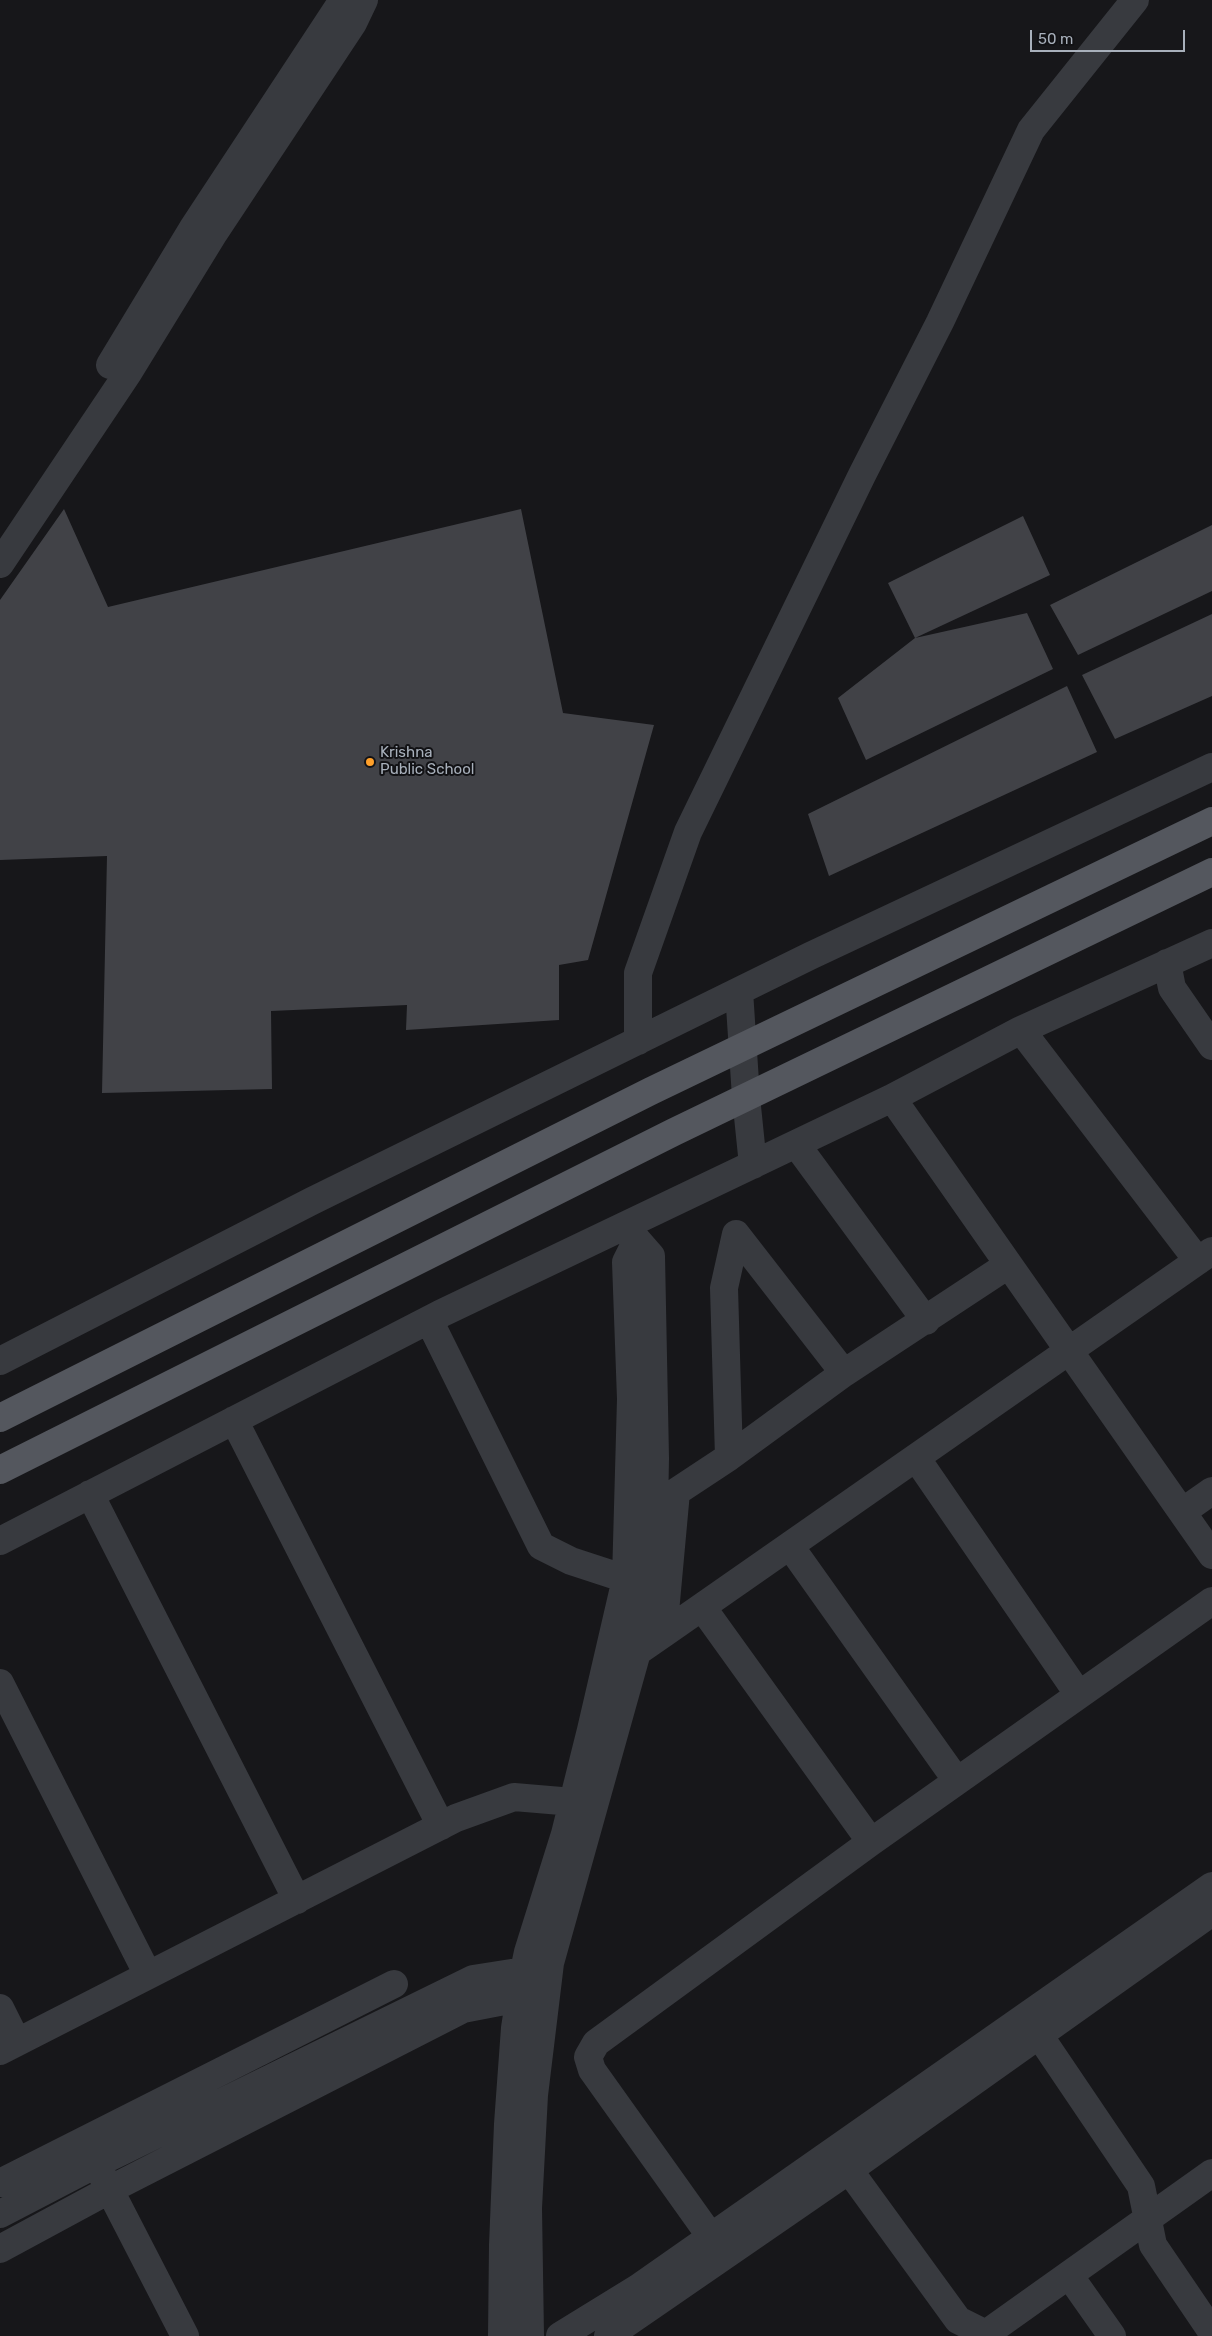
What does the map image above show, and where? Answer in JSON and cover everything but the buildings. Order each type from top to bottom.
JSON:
[{"type":"main road","points":[[0,1418],[651,1091],[1212,821]]},
{"type":"main road","points":[[0,1470],[746,1097],[1212,872]]},
{"type":"street","points":[[0,531],[122,347],[193,228],[343,0]]},
{"type":"street","points":[[0,564],[128,373],[214,232],[353,23],[364,0]]},
{"type":"street","points":[[638,1041],[638,973],[688,832],[862,475],[940,322],[1031,130],[1135,0]]},
{"type":"street","points":[[0,1361],[312,1201],[739,991],[1212,767]]},
{"type":"street","points":[[0,1541],[429,1320],[637,1230],[753,1165],[892,1098],[1021,1030],[1212,943]]},
{"type":"street","points":[[1167,963],[1172,988],[1212,1046]]},
{"type":"street","points":[[739,991],[746,1097],[753,1165]]},
{"type":"street","points":[[638,1652],[917,1459],[1205,1256],[1021,1030]]},
{"type":"street","points":[[892,1098],[1212,1555]]},
{"type":"street","points":[[796,1144],[926,1321]]},
{"type":"street","points":[[530,2336],[528,2208],[534,2095],[535,1986],[528,1952],[572,1802],[626,1579],[631,1399],[626,1262],[637,1230]]},
{"type":"street","points":[[502,2336],[502,2245],[516,2028],[535,1986],[550,1962],[638,1652],[647,1594],[654,1513],[655,1458],[650,1256],[637,1230]]},
{"type":"street","points":[[729,1457],[724,1288],[736,1234],[844,1373]]},
{"type":"street","points":[[663,1634],[676,1492],[729,1457],[844,1373],[926,1321],[1008,1265]]},
{"type":"street","points":[[429,1320],[541,1546],[571,1561],[626,1579]]},
{"type":"street","points":[[234,1420],[440,1826]]},
{"type":"street","points":[[917,1459],[1079,1695]]},
{"type":"street","points":[[1182,1512],[1212,1491]]},
{"type":"street","points":[[90,1494],[296,1900]]},
{"type":"street","points":[[790,1546],[957,1781]]},
{"type":"street","points":[[711,2237],[592,2070],[588,2057],[596,2043],[871,1842],[1212,1601]]},
{"type":"street","points":[[702,1607],[871,1842]]},
{"type":"street","points":[[0,1683],[148,1975]]},
{"type":"street","points":[[0,2008],[9,2046],[440,1826],[514,1797],[572,1802]]},
{"type":"street","points":[[608,2336],[849,2170],[1212,1886]]},
{"type":"street","points":[[560,2336],[638,2288],[711,2237],[1031,2027],[1212,1912]]},
{"type":"street","points":[[0,2214],[96,2164],[473,1978],[535,1986]]},
{"type":"street","points":[[0,2183],[394,1984]]},
{"type":"street","points":[[0,2249],[111,2189],[463,2010],[535,1986]]},
{"type":"street","points":[[1031,2027],[1141,2186],[1153,2245],[1212,2332]]},
{"type":"street","points":[[96,2164],[111,2189],[185,2336]]},
{"type":"street","points":[[849,2170],[958,2320],[992,2333],[1069,2275],[1211,2175]]},
{"type":"street","points":[[1069,2275],[1112,2336]]},
{"type":"place","name":"Krishna Public School","points":[[370,762]]}]
